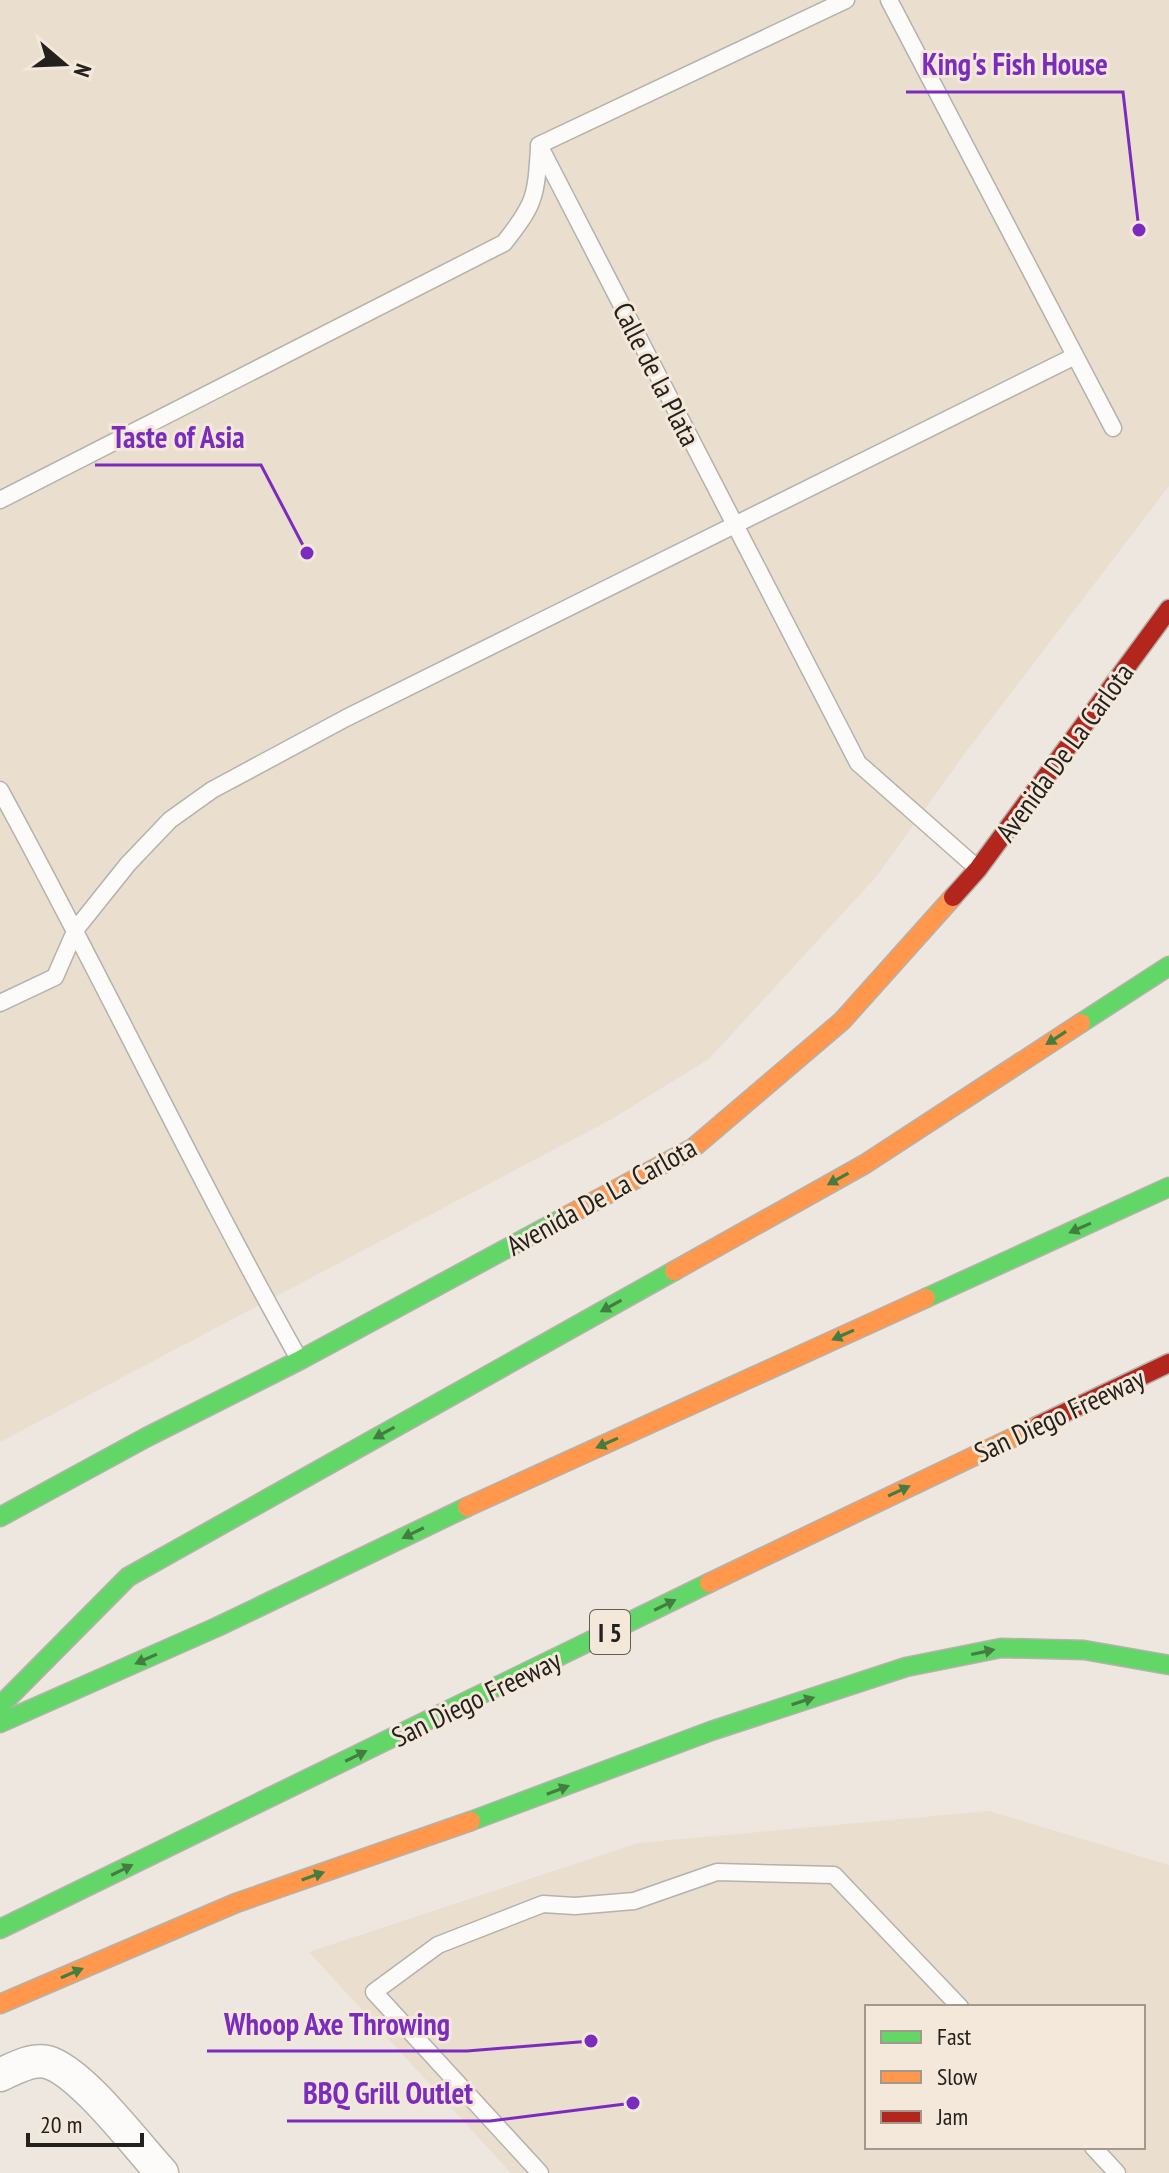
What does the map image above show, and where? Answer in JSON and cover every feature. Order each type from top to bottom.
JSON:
[{"type":"main road","name":"Avenida De La Carlota","points":[[0,1517],[147,1437],[300,1360],[693,1148],[842,1021],[978,869],[1169,609]]},
{"type":"main road","points":[[0,1706],[128,1577],[865,1164],[1169,966]]},
{"type":"main road","points":[[0,1723],[217,1627],[483,1499],[1169,1187]]},
{"type":"main road","name":"San Diego Freeway","points":[[0,1929],[873,1503],[1169,1363]]},
{"type":"main road","points":[[0,2004],[236,1903],[515,1806],[711,1731],[906,1667],[1001,1648],[1084,1650],[1169,1665]]},
{"type":"street","points":[[0,2075],[22,2065],[44,2061],[67,2071],[162,2173]]},
{"type":"lane","points":[[0,500],[504,243],[526,215],[536,193],[539,145],[846,0]]},
{"type":"lane","points":[[889,0],[1113,428]]},
{"type":"lane","name":"Calle de la Plata","points":[[539,145],[858,763],[978,869]]},
{"type":"lane","points":[[0,1003],[55,977],[76,929],[128,864],[170,820],[212,790],[346,718],[1075,356]]},
{"type":"lane","points":[[0,790],[76,929],[231,1237],[300,1360]]},
{"type":"lane","points":[[540,2173],[374,1992],[438,1945],[543,1904],[575,1906],[634,1901],[717,1872],[834,1875],[958,2005]]},
{"type":"lane","points":[[1095,2149],[1117,2173]]},
{"type":"shaded area","points":[[0,0],[1169,0],[1169,486],[966,752],[876,877],[709,1059],[610,1120],[0,1442]]},
{"type":"shaded area","points":[[989,1811],[1169,1865],[1169,2173],[511,2173],[309,1952],[638,1843]]},
{"type":"traffic: fast","points":[[1081,1023],[1169,966]]},
{"type":"traffic: fast","points":[[926,1298],[1169,1187]]},
{"type":"traffic: fast","points":[[0,1517],[565,1217]]},
{"type":"traffic: fast","points":[[0,1706],[128,1577],[674,1271]]},
{"type":"traffic: fast","points":[[0,1723],[217,1627],[467,1507]]},
{"type":"traffic: fast","points":[[0,1929],[709,1583]]},
{"type":"traffic: fast","points":[[471,1821],[711,1731],[906,1667],[1001,1648],[1084,1650],[1169,1665]]},
{"type":"traffic: slow","points":[[565,1217],[693,1148],[842,1021],[953,897]]},
{"type":"traffic: slow","points":[[674,1271],[865,1164],[1081,1023]]},
{"type":"traffic: slow","points":[[467,1507],[926,1298]]},
{"type":"traffic: slow","points":[[709,1583],[1039,1425]]},
{"type":"traffic: slow","points":[[0,2004],[236,1903],[471,1821]]},
{"type":"traffic: jam","points":[[953,897],[978,869],[1169,609]]},
{"type":"traffic: jam","points":[[1039,1425],[1169,1363]]},
{"type":"place","name":"King's Fish House","points":[[1139,230]]},
{"type":"place","name":"Taste of Asia","points":[[307,553]]},
{"type":"place","name":"Whoop Axe Throwing","points":[[591,2041]]},
{"type":"place","name":"BBQ Grill Outlet","points":[[633,2103]]}]
